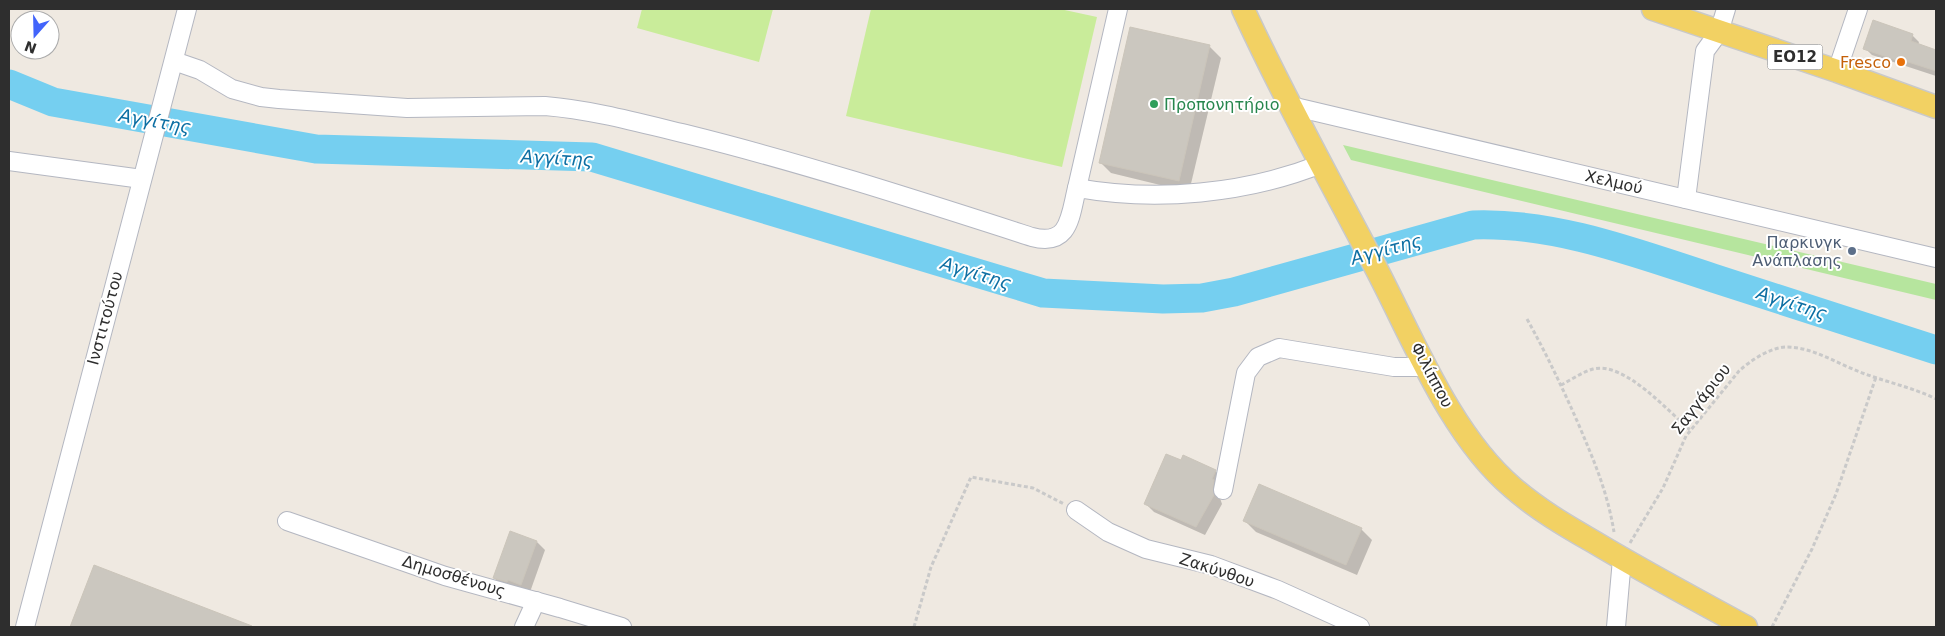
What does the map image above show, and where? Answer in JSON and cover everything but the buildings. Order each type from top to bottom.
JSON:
[{"type":"main road","name":"Φιλίππου","points":[[1243,9],[1427,368],[1474,446],[1511,487],[1544,512],[1622,559],[1746,627]]},
{"type":"main road","name":"ΕΟ12","points":[[1653,9],[1837,71],[1936,107]]},
{"type":"street","name":"Ινστιτούτου","points":[[25,627],[187,9]]},
{"type":"street","points":[[174,60],[200,70],[232,88],[270,98],[407,108],[545,106],[634,121],[738,146],[832,173],[1038,239],[1054,238],[1067,227],[1118,9]]},
{"type":"street","points":[[1686,199],[1705,51],[1719,32],[1726,9]]},
{"type":"street","points":[[1837,71],[1858,9]]},
{"type":"street","name":"Χελμού","points":[[1292,106],[1936,258]]},
{"type":"street","points":[[9,161],[142,179]]},
{"type":"street","points":[[1077,188],[1119,194],[1202,191],[1268,180],[1321,164]]},
{"type":"street","points":[[1223,490],[1246,372],[1258,358],[1278,348],[1394,367],[1427,368]]},
{"type":"street","name":"Ζακύνθου","points":[[1076,510],[1108,532],[1146,548],[1211,566],[1261,584],[1360,627]]},
{"type":"street","name":"Δημοσθένους","points":[[287,521],[445,576],[622,627]]},
{"type":"street","points":[[1616,627],[1622,559]]},
{"type":"street","points":[[524,627],[536,601]]},
{"type":"path","points":[[1528,319],[1561,384],[1606,491],[1616,545],[1622,559]]},
{"type":"path","name":"Σαγγάριου","points":[[1622,559],[1625,550],[1655,502],[1682,442],[1739,370],[1748,363],[1777,349],[1786,347],[1803,350],[1914,389],[1936,399]]},
{"type":"path","points":[[1561,384],[1592,369],[1602,368],[1620,372],[1646,391],[1690,430]]},
{"type":"path","points":[[1772,627],[1809,556],[1836,494],[1876,377]]},
{"type":"path","points":[[914,627],[931,567],[971,477],[1033,488],[1076,510]]},
{"type":"green space","points":[[642,9],[773,9],[759,62],[637,28]]},
{"type":"green space","points":[[871,9],[1060,9],[1097,17],[1062,167],[846,116]]},
{"type":"green space","points":[[1343,145],[1936,284],[1936,300],[1351,160]]},
{"type":"waterway","name":"Αγγίτης","points":[[9,84],[53,102],[316,149],[592,157],[1043,293],[1163,299],[1202,298],[1234,292],[1473,225],[1504,225],[1534,228],[1625,249],[1936,350]]},
{"type":"place","name":"Fresco","points":[[1901,62]]},
{"type":"place","name":"Προπονητήριο","points":[[1154,104]]},
{"type":"place","name":"Παρκινγκ Ανάπλασης","points":[[1852,251]]}]
